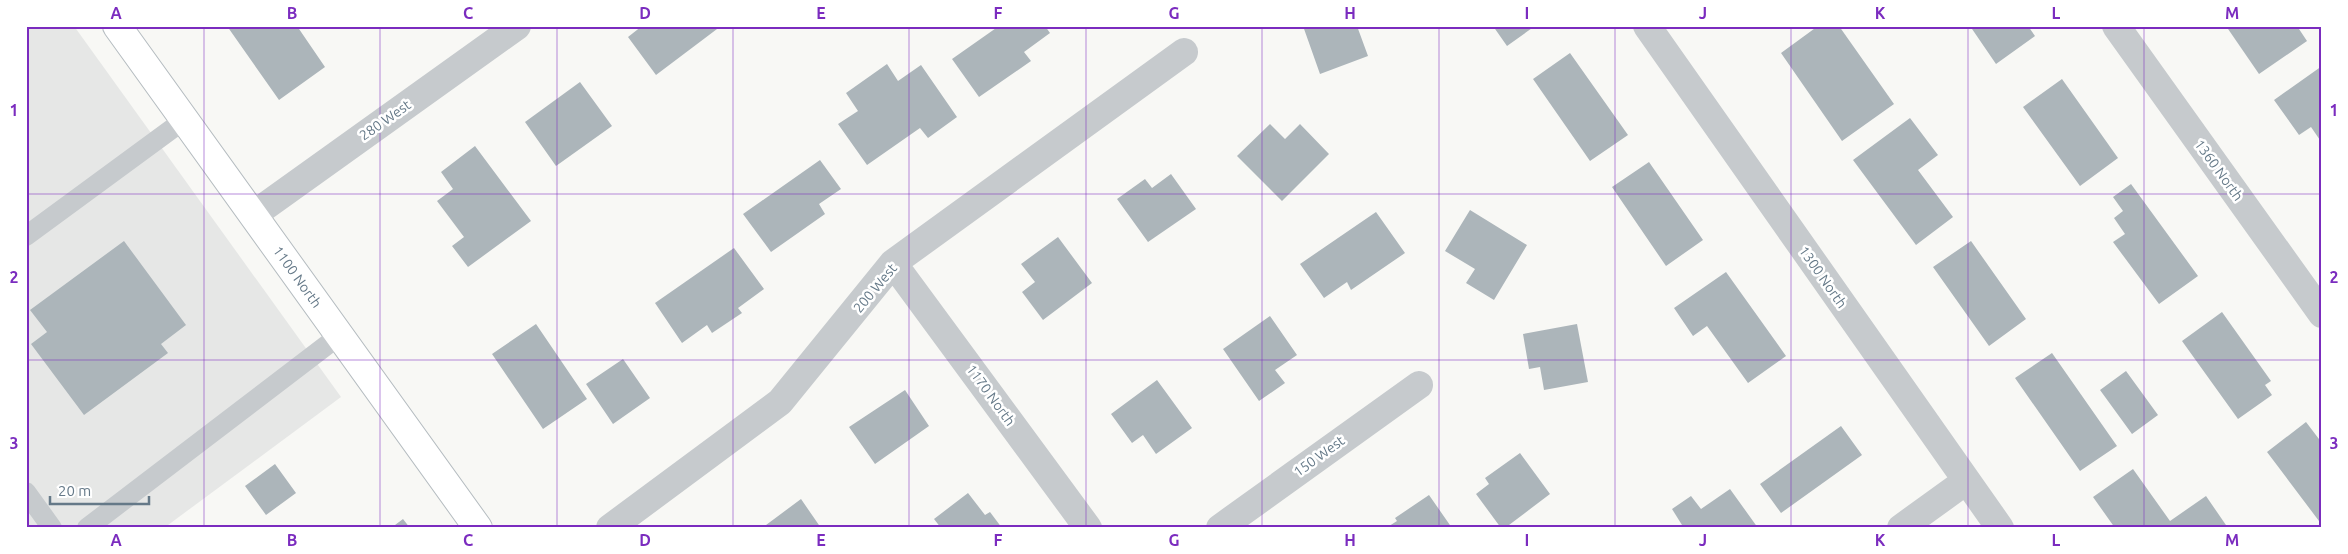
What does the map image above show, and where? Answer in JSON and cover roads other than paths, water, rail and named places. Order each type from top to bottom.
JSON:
[{"type":"main road","name":"1100 North","points":[[117,26],[478,528]]},
{"type":"street","name":"280 West","points":[[253,215],[517,26]]},
{"type":"street","name":"1300 North","points":[[1647,26],[2000,528]]},
{"type":"street","name":"1360 North","points":[[2116,26],[2322,314]]},
{"type":"street","name":"200 West","points":[[610,528],[780,402],[893,263],[1184,52]]},
{"type":"street","name":"1170 North","points":[[893,263],[1088,528]]},
{"type":"street","name":"150 West","points":[[1220,528],[1419,385]]},
{"type":"street","points":[[1901,528],[1966,481]]},
{"type":"lane","points":[[26,236],[184,120]]},
{"type":"lane","points":[[86,528],[340,336]]},
{"type":"lane","points":[[26,492],[52,528]]}]
